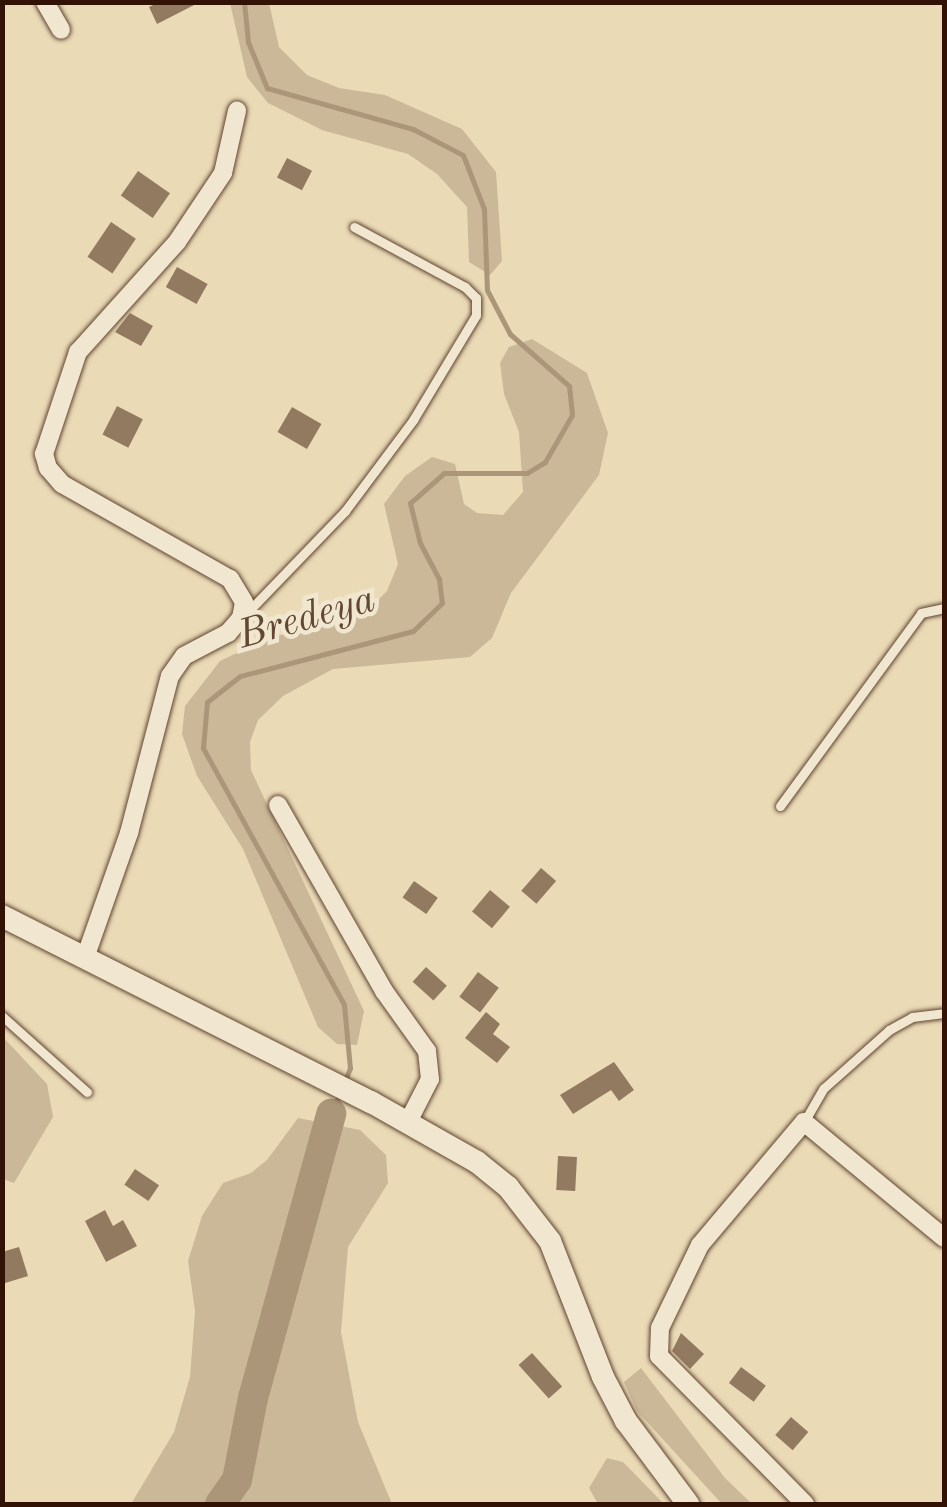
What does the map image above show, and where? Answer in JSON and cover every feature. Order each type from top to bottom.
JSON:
[{"type":"main road","points":[[2,916],[372,1102],[477,1162],[531,1212],[550,1241],[603,1377],[626,1421],[688,1504]]},
{"type":"street","points":[[45,2],[60,30]]},
{"type":"street","points":[[85,958],[138,800],[170,676],[184,656],[228,633],[241,618],[244,602],[230,579],[62,484],[48,468],[44,454],[78,352],[176,242],[223,173],[237,111]]},
{"type":"street","points":[[278,805],[384,991],[428,1051],[430,1079],[408,1122]]},
{"type":"street","points":[[805,1504],[659,1356],[656,1344],[700,1245],[804,1122],[944,1238]]},
{"type":"lane","points":[[241,618],[345,511],[422,406],[476,314],[476,298],[465,288],[354,227]]},
{"type":"lane","points":[[780,806],[921,613],[944,608]]},
{"type":"lane","points":[[804,1122],[824,1088],[889,1030],[912,1017],[944,1014]]},
{"type":"lane","points":[[2,1016],[87,1092]]},
{"type":"shaded area","points":[[230,3],[269,3],[279,47],[307,75],[339,88],[385,95],[462,129],[496,172],[502,261],[490,275],[469,262],[467,207],[437,174],[408,154],[322,130],[268,103],[247,77]]},
{"type":"shaded area","points":[[532,339],[587,373],[608,433],[599,475],[511,593],[492,638],[470,657],[333,669],[283,696],[258,720],[250,742],[251,770],[364,1011],[357,1045],[337,1044],[318,1027],[243,849],[197,776],[182,734],[185,706],[220,661],[266,639],[366,612],[387,591],[398,564],[384,504],[405,476],[432,457],[455,464],[464,504],[477,513],[503,515],[523,492],[519,432],[504,394],[500,363],[509,347]]},
{"type":"shaded area","points":[[3,1037],[47,1084],[53,1117],[14,1183],[3,1179]]},
{"type":"shaded area","points":[[298,1118],[360,1130],[386,1155],[388,1183],[348,1247],[341,1332],[358,1422],[392,1504],[131,1504],[174,1432],[190,1377],[195,1311],[188,1261],[202,1216],[223,1183],[251,1173],[267,1160]]},
{"type":"shaded area","points":[[641,1368],[725,1478],[752,1504],[722,1504],[637,1411],[624,1382]]},
{"type":"shaded area","points":[[607,1458],[623,1462],[664,1504],[598,1504],[589,1488]]},
{"type":"building","points":[[159,2],[200,2],[157,24],[149,7]]},
{"type":"building","points":[[287,158],[312,171],[302,190],[277,178]]},
{"type":"building","points":[[138,171],[170,193],[153,218],[121,196]]},
{"type":"building","points":[[111,222],[136,239],[112,274],[88,257]]},
{"type":"building","points":[[177,267],[208,284],[196,304],[166,287]]},
{"type":"building","points":[[130,313],[153,326],[141,346],[115,332]]},
{"type":"building","points":[[117,406],[143,419],[128,448],[102,435]]},
{"type":"building","points":[[292,407],[321,424],[307,449],[278,432]]},
{"type":"building","points":[[541,868],[556,881],[536,904],[521,891]]},
{"type":"building","points":[[414,881],[438,898],[426,914],[403,897]]},
{"type":"building","points":[[490,890],[510,907],[492,928],[472,911]]},
{"type":"building","points":[[426,967],[447,986],[433,1001],[413,982]]},
{"type":"building","points":[[478,972],[499,988],[480,1012],[459,997]]},
{"type":"building","points":[[486,1012],[500,1024],[493,1034],[510,1047],[497,1063],[465,1038]]},
{"type":"building","points":[[614,1062],[634,1090],[619,1101],[611,1090],[573,1114],[560,1095]]},
{"type":"building","points":[[558,1156],[577,1157],[575,1191],[556,1190]]},
{"type":"building","points":[[135,1169],[159,1185],[148,1201],[124,1185]]},
{"type":"building","points":[[105,1210],[113,1226],[123,1220],[137,1246],[106,1262],[85,1221]]},
{"type":"building","points":[[19,1247],[28,1276],[2,1284],[2,1252]]},
{"type":"building","points":[[681,1333],[704,1354],[690,1369],[672,1351]]},
{"type":"building","points":[[532,1353],[562,1386],[549,1398],[519,1365]]},
{"type":"building","points":[[741,1367],[766,1386],[754,1402],[729,1383]]},
{"type":"building","points":[[791,1417],[808,1432],[793,1450],[775,1435]]},
{"type":"waterway","name":"Bredeya","points":[[244,2],[248,42],[267,88],[413,129],[463,155],[484,209],[487,290],[510,334],[569,386],[572,415],[545,462],[527,473],[444,473],[410,503],[420,543],[439,579],[442,603],[413,631],[240,676],[207,702],[203,748],[344,1005],[350,1068],[344,1083]]},
{"type":"waterway","name":"Bredeya","points":[[331,1114],[340,1093]]},
{"type":"waterway","name":"Bredeya","points":[[220,1504],[237,1480],[253,1398],[331,1114]]}]
